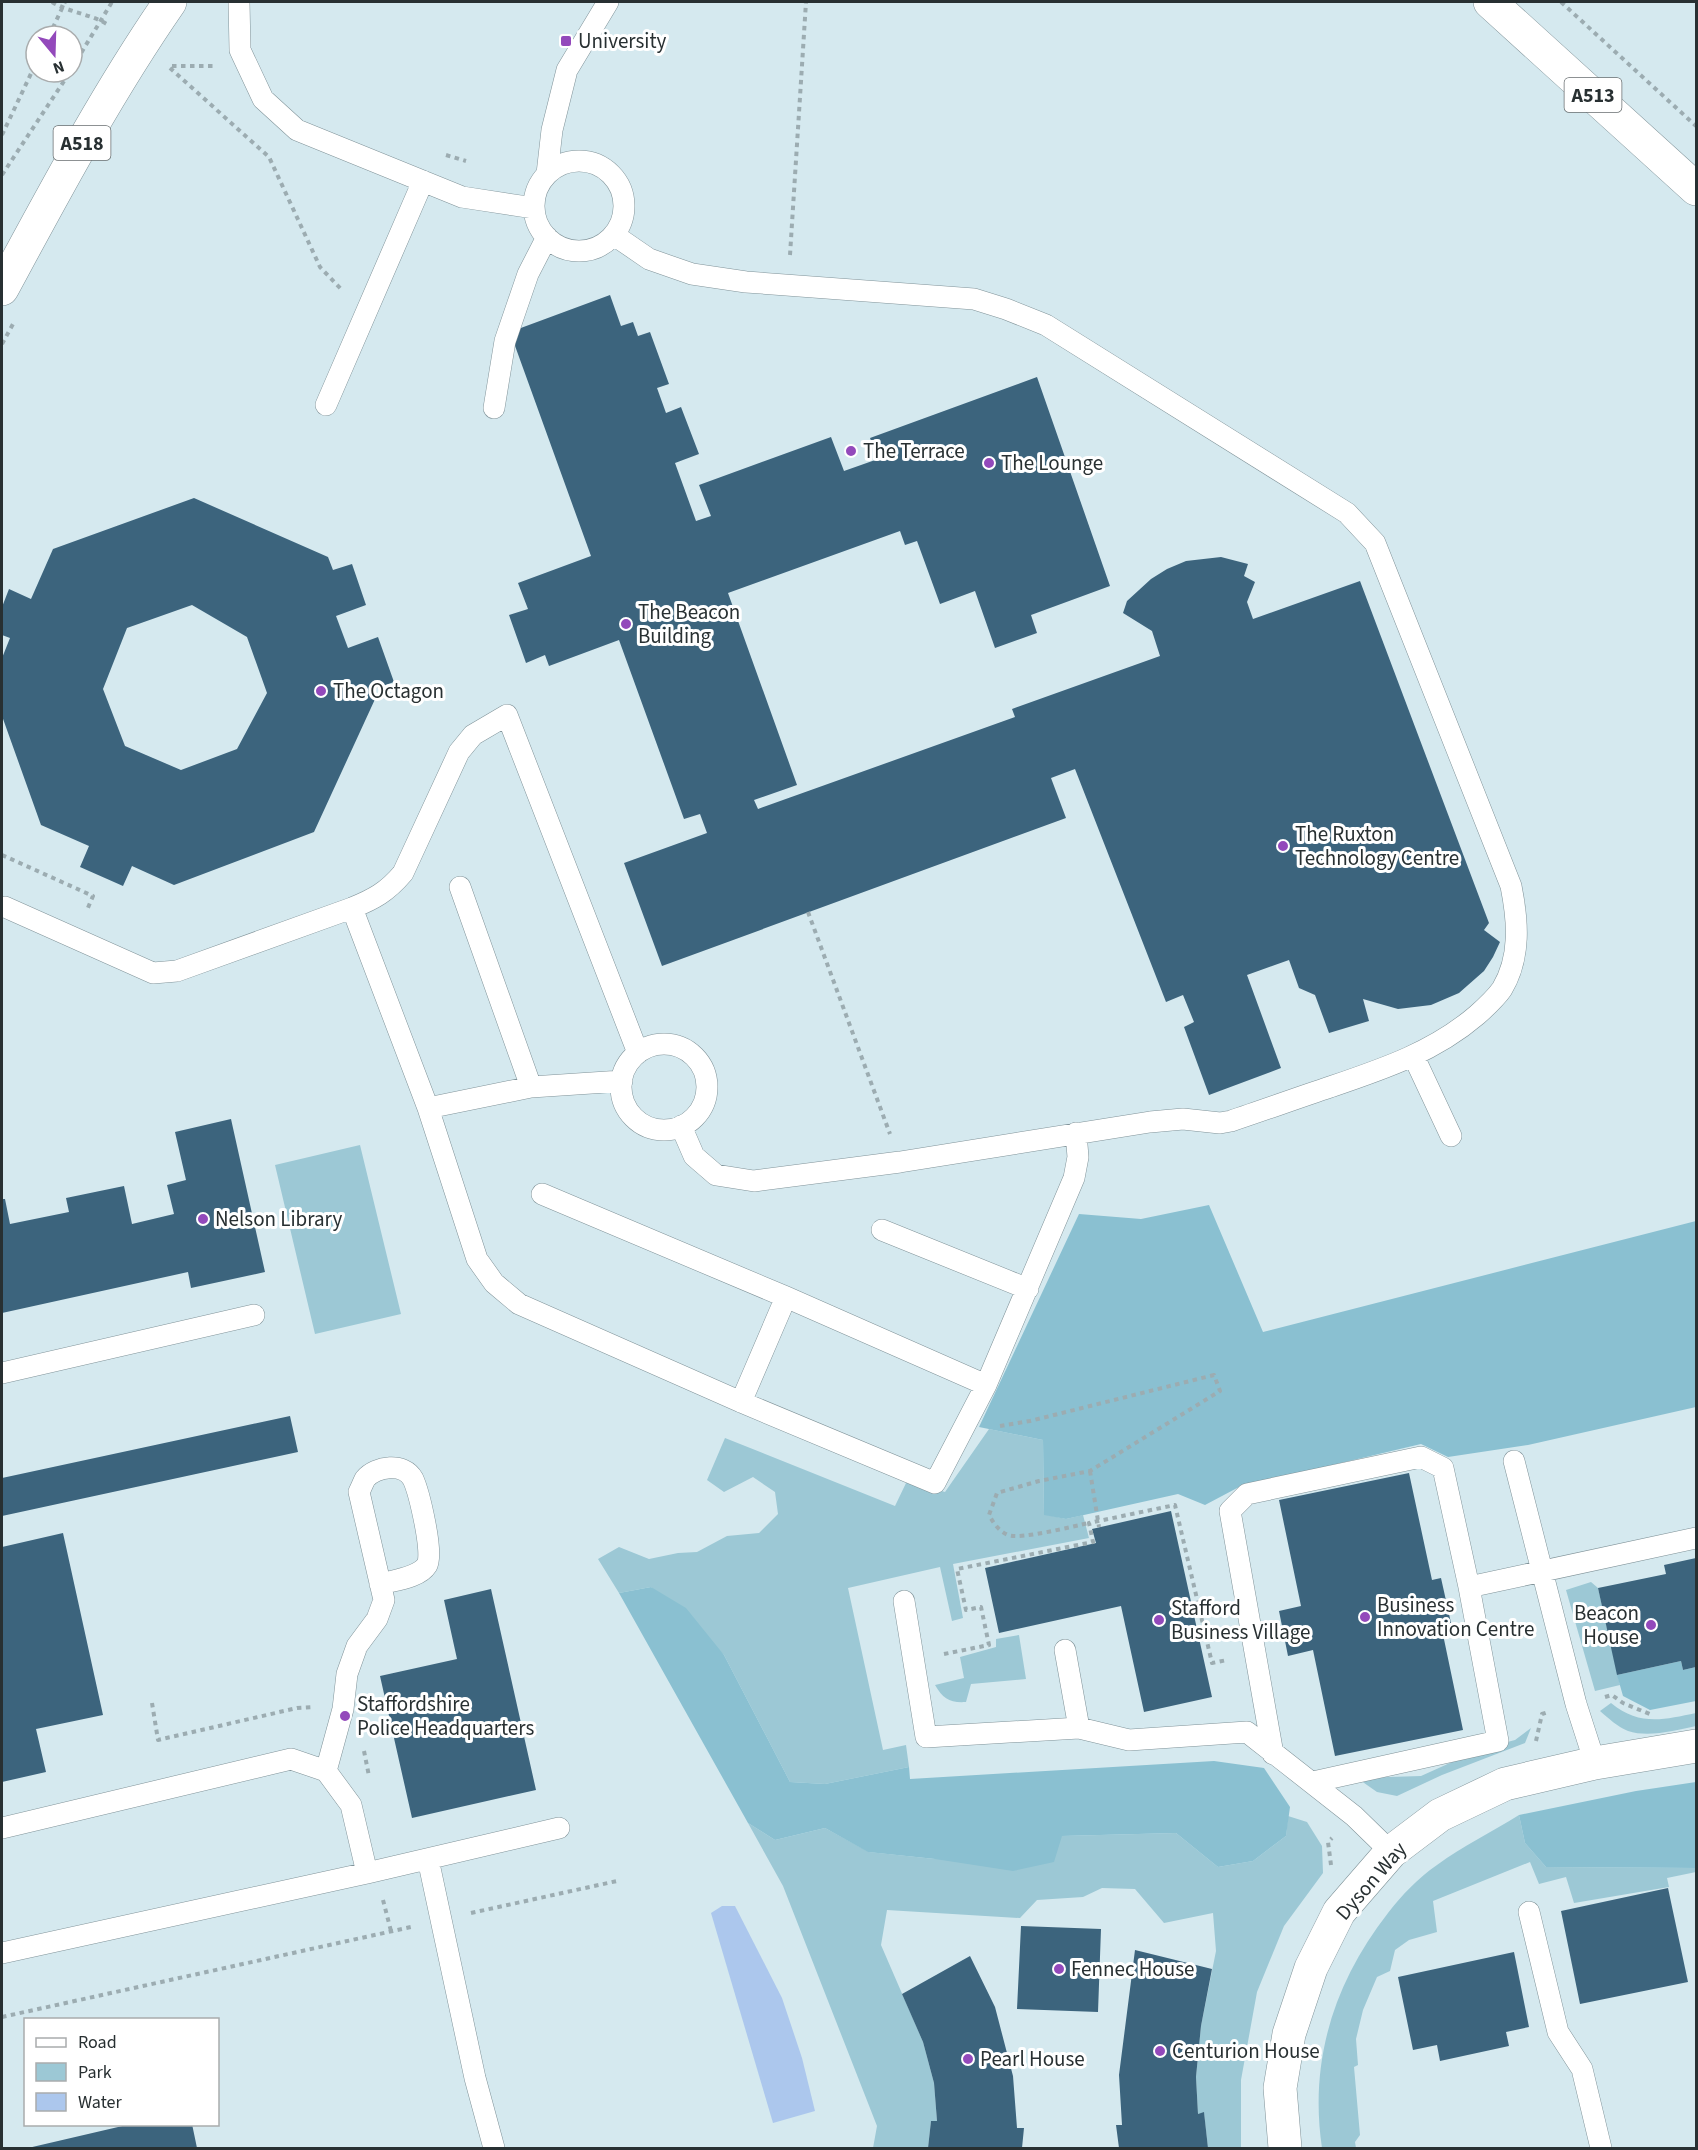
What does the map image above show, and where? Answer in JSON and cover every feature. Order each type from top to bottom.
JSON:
[{"type":"main road","name":"A518","points":[[2,289],[91,125],[140,45],[170,2]]},
{"type":"main road","name":"A513","points":[[1490,2],[1696,189]]},
{"type":"main road","name":"Dyson Way","points":[[1284,2148],[1280,2088],[1289,2034],[1311,1968],[1340,1912],[1391,1852],[1440,1815],[1504,1784],[1595,1763],[1696,1746]]},
{"type":"lane","points":[[239,2],[240,50],[263,99],[297,130],[462,197],[534,208]]},
{"type":"lane","points":[[547,174],[552,130],[567,70],[608,2]]},
{"type":"lane","points":[[574,161],[590,162],[610,173],[622,191],[625,207],[622,222],[614,235],[602,245],[587,250],[572,251],[557,245],[547,237],[537,223],[534,208],[539,184],[547,174],[559,165],[574,161]]},
{"type":"lane","points":[[326,405],[423,181]]},
{"type":"lane","points":[[614,235],[649,259],[692,274],[788,285],[974,299],[1006,309],[1046,325],[1347,513],[1375,543],[1511,886],[1517,915],[1517,940],[1513,961],[1502,988],[1489,1004],[1462,1028],[1414,1057],[1230,1121],[1220,1123],[1183,1119],[1076,1133],[900,1162],[754,1181],[716,1174],[694,1156],[681,1126]]},
{"type":"lane","points":[[494,408],[505,341],[528,274],[547,237]]},
{"type":"lane","points":[[5,908],[153,973],[177,971],[352,908],[390,888],[403,873],[459,752],[473,735],[507,715],[638,1053]]},
{"type":"lane","points":[[460,887],[531,1087]]},
{"type":"lane","points":[[352,908],[428,1108],[477,1259],[494,1283],[519,1304],[741,1402],[935,1483],[986,1385],[1074,1178],[1078,1157],[1076,1133]]},
{"type":"lane","points":[[664,1043],[692,1054],[702,1065],[707,1093],[703,1106],[694,1118],[681,1126],[654,1129],[641,1124],[631,1114],[624,1102],[622,1081],[629,1063],[638,1053],[650,1046],[664,1043]]},
{"type":"lane","points":[[1414,1057],[1451,1136]]},
{"type":"lane","points":[[428,1108],[531,1087],[622,1081]]},
{"type":"lane","points":[[542,1194],[786,1297],[986,1385]]},
{"type":"lane","points":[[882,1230],[1028,1289]]},
{"type":"lane","points":[[741,1402],[786,1297]]},
{"type":"lane","points":[[2,1373],[254,1315]]},
{"type":"lane","points":[[1274,1754],[1230,1511],[1247,1494],[1421,1457],[1443,1468],[1469,1587],[1498,1741],[1314,1782]]},
{"type":"lane","points":[[1514,1461],[1576,1704],[1595,1763]]},
{"type":"lane","points":[[326,1771],[343,1709],[347,1674],[357,1646],[377,1619],[384,1600],[380,1584],[359,1492],[366,1478],[385,1468],[401,1468],[412,1478],[426,1528],[430,1553],[427,1565],[417,1574],[380,1584]]},
{"type":"lane","points":[[1469,1587],[1696,1538]]},
{"type":"lane","points":[[904,1601],[926,1737],[1079,1728],[1129,1740],[1247,1732],[1314,1782],[1391,1852]]},
{"type":"lane","points":[[1065,1650],[1079,1728]]},
{"type":"lane","points":[[2,1828],[291,1759],[326,1771],[351,1805],[367,1873]]},
{"type":"lane","points":[[2,1953],[367,1873],[559,1828]]},
{"type":"lane","points":[[428,1859],[475,2078],[494,2148]]},
{"type":"lane","points":[[1529,1912],[1558,2032],[1582,2069],[1601,2148]]},
{"type":"path","points":[[52,2],[62,8],[101,20]]},
{"type":"path","points":[[55,24],[65,2]]},
{"type":"path","points":[[84,48],[112,2]]},
{"type":"path","points":[[788,285],[806,2]]},
{"type":"path","points":[[1561,2],[1696,126]]},
{"type":"path","points":[[224,66],[168,66],[269,157],[320,267],[343,291],[370,303]]},
{"type":"path","points":[[2,135],[26,84]]},
{"type":"path","points":[[2,175],[62,84]]},
{"type":"path","points":[[443,154],[466,161]]},
{"type":"path","points":[[2,855],[93,896],[73,938]]},
{"type":"path","points":[[808,912],[900,1162]]},
{"type":"path","points":[[971,1414],[1002,1426],[1030,1421],[1214,1374],[1220,1391],[1090,1471],[1039,1481],[997,1493],[989,1515],[997,1528],[1011,1537],[1175,1505],[1212,1663],[1256,1654]]},
{"type":"path","points":[[1090,1471],[1099,1527]]},
{"type":"path","points":[[914,1660],[989,1645],[981,1607],[966,1610],[957,1569],[1093,1542],[1089,1523]]},
{"type":"path","points":[[2,2017],[617,1881]]},
{"type":"green space","points":[[360,1145],[401,1314],[315,1334],[275,1165]]},
{"type":"green space","points":[[989,1429],[1043,1440],[1044,1514],[1066,1519],[1083,1515],[1089,1538],[953,1564],[963,1618],[952,1621],[940,1567],[848,1588],[883,1750],[906,1745],[909,1767],[825,1784],[790,1782],[724,1655],[651,1587],[619,1593],[598,1559],[619,1547],[649,1559],[697,1552],[727,1536],[759,1533],[778,1514],[775,1492],[753,1477],[724,1492],[707,1480],[725,1438],[895,1506],[907,1481],[945,1492]]},
{"type":"green space","points":[[1591,1582],[1598,1588],[1620,1685],[1595,1691],[1566,1590]]},
{"type":"green space","points":[[1019,1635],[1026,1679],[971,1684],[966,1702],[948,1699],[938,1690],[935,1685],[964,1678],[960,1657],[996,1647],[996,1639]]},
{"type":"green space","points":[[1611,1703],[1641,1718],[1673,1718],[1696,1713],[1696,1726],[1653,1734],[1628,1731],[1600,1711]]},
{"type":"green space","points":[[1531,1728],[1525,1743],[1442,1775],[1397,1796],[1377,1792],[1357,1778],[1421,1776],[1481,1749],[1515,1740]]},
{"type":"green space","points":[[1519,1815],[1525,1843],[1546,1867],[1696,1868],[1696,1872],[1667,1878],[1669,1887],[1574,1903],[1566,1877],[1539,1884],[1530,1862],[1433,1901],[1437,1932],[1409,1940],[1395,1950],[1390,1971],[1377,1977],[1363,2010],[1356,2039],[1358,2065],[1354,2067],[1360,2135],[1355,2142],[1356,2148],[1322,2148],[1319,2084],[1323,2054],[1340,1995],[1369,1939],[1388,1913],[1423,1875]]},
{"type":"green space","points":[[1288,1816],[1307,1822],[1322,1846],[1323,1873],[1284,1926],[1257,1992],[1241,2080],[1241,2148],[1208,2148],[1204,2113],[1198,2114],[1196,2077],[1201,2026],[1216,1951],[1213,1913],[1164,1923],[1135,1889],[1102,1888],[1083,1897],[1037,1900],[1020,1918],[887,1910],[881,1945],[923,2042],[934,2083],[937,2121],[931,2121],[928,2148],[873,2148],[877,2126],[783,1886],[748,1823],[775,1840],[825,1828],[869,1852],[935,1859],[1062,1836],[1176,1833],[1218,1867],[1253,1861],[1286,1836]]},
{"type":"shaded area","points":[[1209,1205],[1263,1332],[1696,1221],[1696,1407],[1528,1445],[1448,1457],[1421,1444],[1239,1487],[1205,1505],[1178,1494],[1066,1519],[1044,1515],[1043,1440],[979,1427],[1079,1214],[1141,1219]]},
{"type":"shaded area","points":[[651,1587],[686,1608],[724,1655],[790,1782],[825,1784],[909,1767],[910,1779],[1214,1761],[1264,1768],[1290,1807],[1286,1836],[1253,1861],[1218,1867],[1176,1833],[1062,1836],[1054,1862],[1013,1871],[868,1852],[825,1828],[775,1840],[748,1823],[619,1593]]},
{"type":"shaded area","points":[[1681,1661],[1683,1670],[1696,1667],[1696,1701],[1650,1710],[1623,1696],[1617,1675]]},
{"type":"shaded area","points":[[1696,1782],[1696,1868],[1546,1867],[1525,1843],[1519,1815],[1636,1791]]},
{"type":"water","points":[[722,1906],[735,1906],[782,1998],[802,2058],[815,2111],[773,2123],[711,1913]]},
{"type":"building","points":[[610,295],[621,326],[633,322],[638,336],[650,332],[669,384],[657,388],[666,413],[681,407],[699,454],[675,463],[696,521],[711,516],[699,485],[831,437],[844,471],[878,459],[870,438],[1037,377],[1110,586],[1031,615],[1037,633],[995,648],[975,591],[940,604],[917,541],[905,545],[900,531],[728,593],[797,785],[754,800],[758,809],[1015,717],[1012,709],[1160,656],[1152,631],[1123,613],[1127,601],[1151,579],[1186,561],[1221,557],[1248,564],[1244,576],[1255,582],[1247,602],[1253,619],[1360,581],[1489,923],[1484,930],[1500,942],[1484,971],[1459,993],[1431,1005],[1398,1009],[1363,999],[1369,1021],[1329,1033],[1315,995],[1299,988],[1289,960],[1247,975],[1281,1068],[1209,1095],[1184,1027],[1194,1022],[1183,995],[1166,1002],[1075,769],[1051,778],[1066,818],[662,966],[624,863],[707,833],[700,814],[684,819],[619,640],[549,666],[545,655],[526,663],[509,615],[528,609],[518,583],[591,556],[510,332]]},
{"type":"building","name":"The Octagon","points":[[194,498],[328,557],[333,570],[352,564],[366,605],[336,616],[348,648],[378,637],[394,682],[374,689],[376,697],[314,832],[174,885],[132,866],[123,886],[80,867],[89,846],[41,825],[2,716],[2,658],[10,638],[2,635],[2,607],[9,589],[31,599],[53,549]],"holes":[[[192,605],[247,637],[267,693],[237,749],[181,770],[125,746],[103,689],[127,628]]]},
{"type":"building","name":"Nelson Library","points":[[231,1119],[265,1272],[191,1288],[188,1272],[2,1313],[2,1199],[5,1199],[10,1224],[69,1212],[66,1198],[124,1186],[132,1224],[174,1214],[167,1185],[186,1180],[175,1132]]},
{"type":"building","points":[[290,1416],[298,1452],[2,1516],[2,1478]]},
{"type":"building","name":"Business Innovation Centre","points":[[1409,1473],[1432,1580],[1441,1578],[1451,1623],[1441,1625],[1463,1730],[1335,1756],[1313,1650],[1288,1656],[1279,1611],[1301,1606],[1279,1500]]},
{"type":"building","name":"Stafford Business Village","points":[[1171,1511],[1212,1697],[1144,1712],[1121,1606],[999,1633],[985,1568],[1096,1543],[1092,1529]]},
{"type":"building","points":[[63,1533],[103,1715],[36,1729],[46,1772],[2,1782],[2,1547]]},
{"type":"building","name":"Beacon House","points":[[1696,1558],[1696,1667],[1683,1670],[1681,1661],[1617,1675],[1598,1588],[1666,1574],[1664,1565]]},
{"type":"building","points":[[491,1589],[536,1790],[412,1818],[380,1676],[457,1659],[444,1600]]},
{"type":"building","points":[[1668,1888],[1688,1982],[1580,2004],[1561,1911]]},
{"type":"building","name":"Fennec House","points":[[1021,1926],[1101,1929],[1098,2012],[1017,2009]]},
{"type":"building","name":"Centurion House","points":[[1135,1950],[1212,1969],[1201,2026],[1196,2077],[1198,2114],[1204,2112],[1208,2148],[1119,2148],[1116,2125],[1122,2125],[1119,2075]]},
{"type":"building","points":[[1514,1952],[1529,2027],[1506,2032],[1509,2046],[1440,2061],[1437,2045],[1413,2050],[1398,1977]]},
{"type":"building","name":"Pearl House","points":[[970,1956],[995,2007],[1013,2076],[1017,2128],[1024,2128],[1022,2148],[928,2148],[931,2121],[937,2121],[934,2083],[923,2042],[902,1994]]},
{"type":"building","points":[[122,2126],[192,2126],[197,2148],[28,2148]]},
{"type":"place","name":"University","points":[[566,41]]},
{"type":"place","name":"The Terrace","points":[[851,451]]},
{"type":"place","name":"The Lounge","points":[[989,463]]},
{"type":"place","name":"The Beacon Building","points":[[626,624]]},
{"type":"place","name":"The Octagon","points":[[321,691]]},
{"type":"place","name":"The Ruxton Technology Centre","points":[[1283,846]]},
{"type":"place","name":"Nelson Library","points":[[203,1219]]},
{"type":"place","name":"Business Innovation Centre","points":[[1365,1617]]},
{"type":"place","name":"Stafford Business Village","points":[[1159,1620]]},
{"type":"place","name":"Beacon House","points":[[1651,1625]]},
{"type":"place","name":"Staffordshire Police Headquarters","points":[[345,1716]]},
{"type":"place","name":"Fennec House","points":[[1059,1969]]},
{"type":"place","name":"Centurion House","points":[[1160,2051]]},
{"type":"place","name":"Pearl House","points":[[968,2059]]}]
